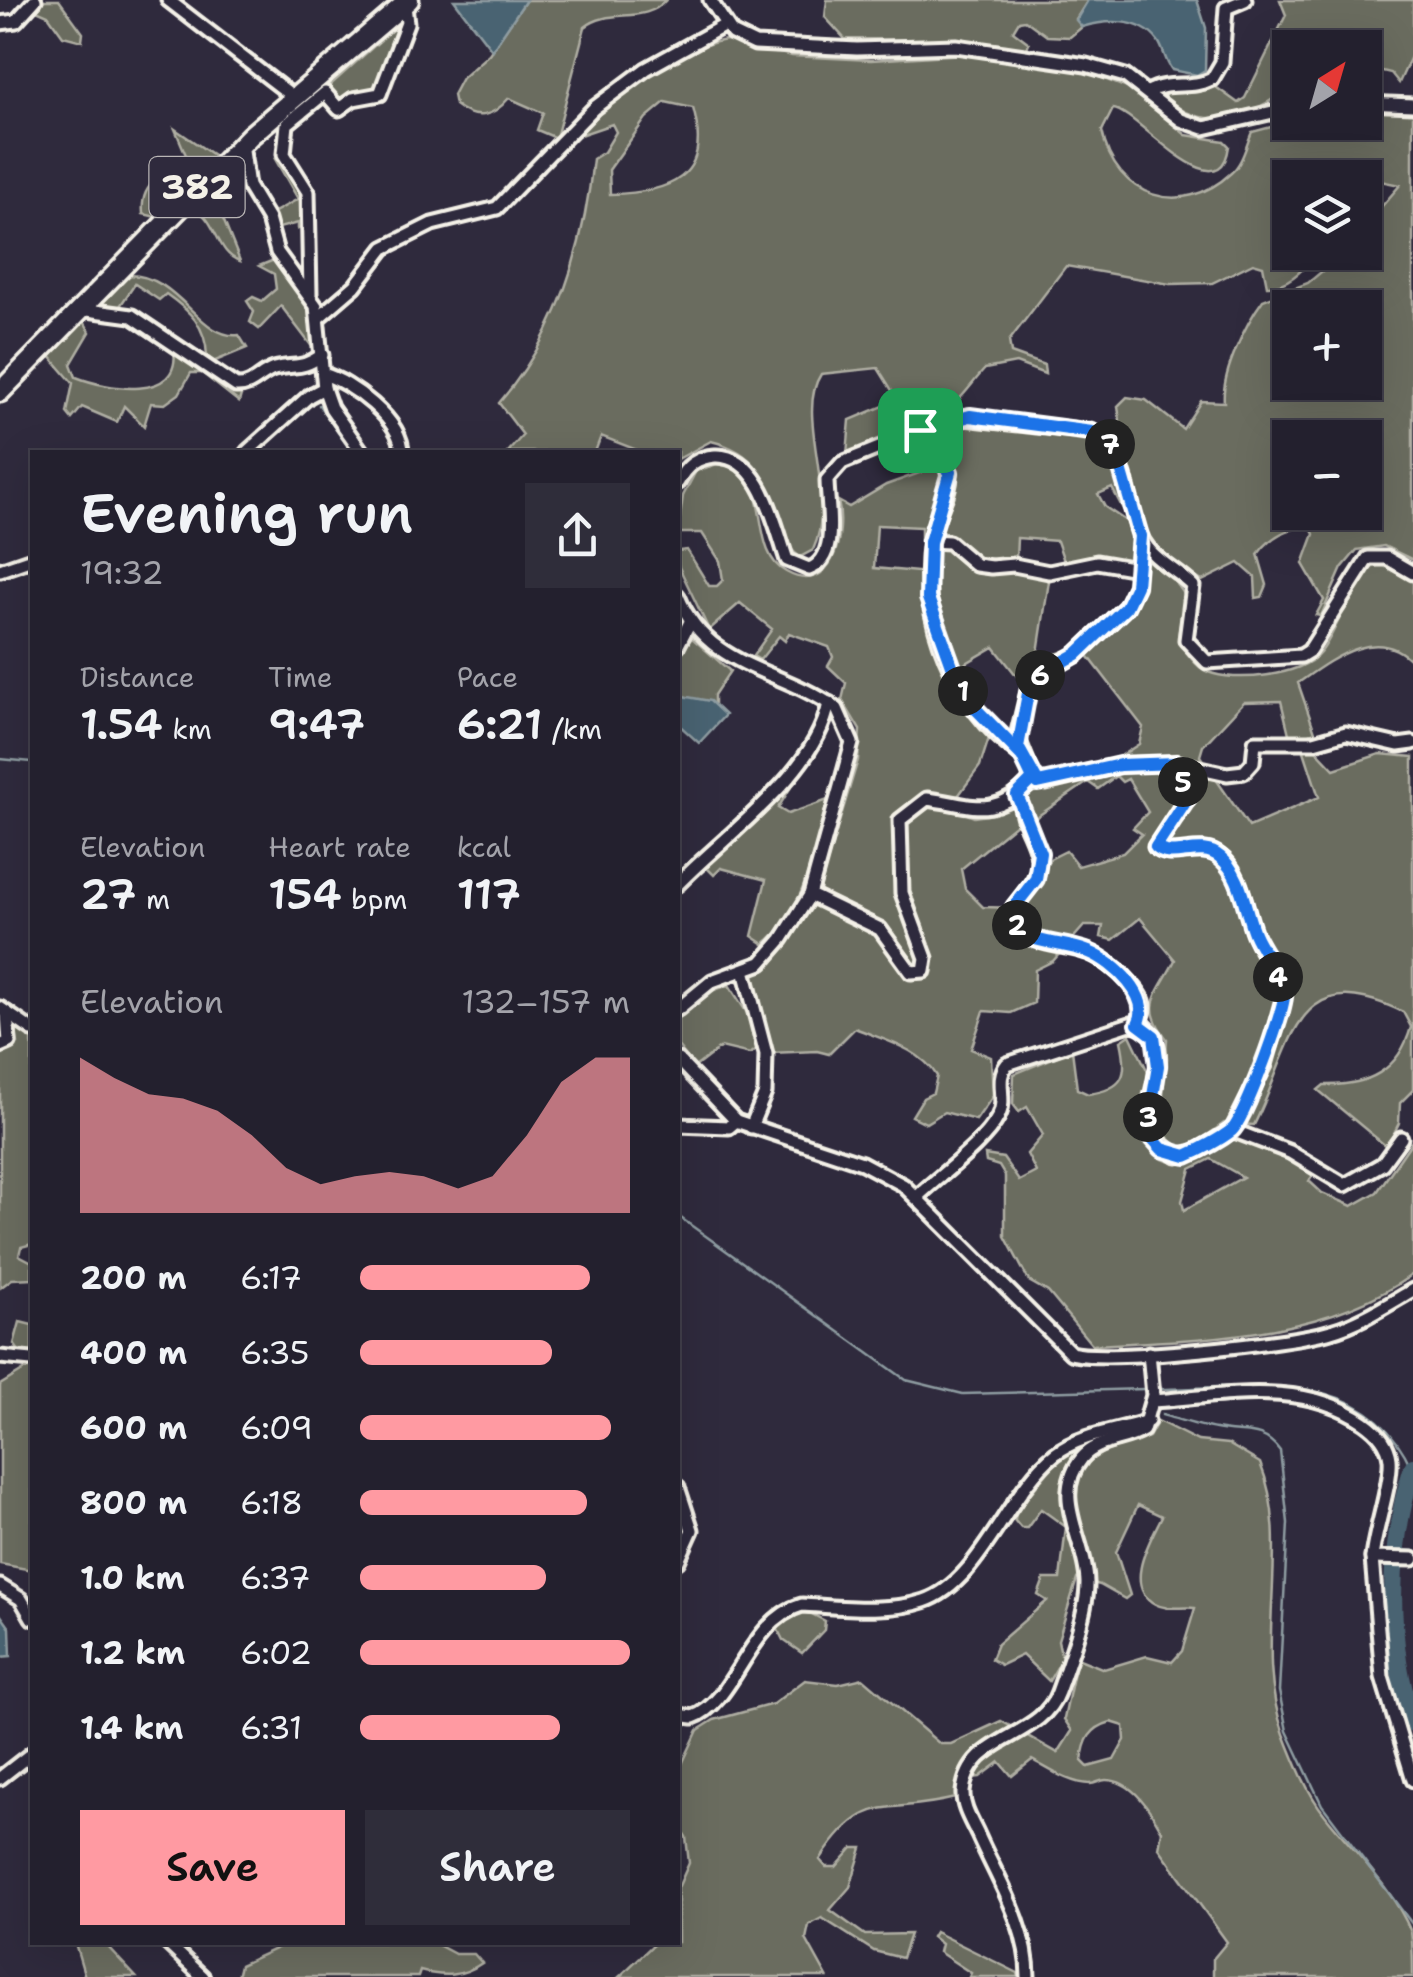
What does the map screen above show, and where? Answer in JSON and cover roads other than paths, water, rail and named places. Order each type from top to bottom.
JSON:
[{"type":"highway","name":"382","points":[[0,392],[242,144],[407,3]]},
{"type":"street","points":[[0,23],[16,21],[36,0]]},
{"type":"street","points":[[168,0],[295,98]]},
{"type":"street","points":[[710,0],[725,25],[738,38],[754,44],[956,46],[1056,60],[1125,76],[1181,120],[1204,128],[1272,112]]},
{"type":"street","points":[[1148,92],[1164,83],[1192,84],[1212,79],[1222,62],[1226,8],[1245,0]]},
{"type":"street","points":[[310,294],[308,192],[284,154],[286,124],[324,93],[338,109],[353,98],[380,94],[408,22],[407,3]]},
{"type":"street","points":[[319,317],[355,286],[384,248],[432,224],[497,208],[594,108],[646,69],[725,25]]},
{"type":"street","points":[[1382,104],[1413,105]]},
{"type":"street","points":[[242,144],[248,186],[268,219],[277,252],[310,294],[319,317],[324,388],[339,422],[360,450]]},
{"type":"street","points":[[80,309],[85,313],[132,316],[236,386],[248,386],[274,370],[298,369],[322,356]]},
{"type":"street","points":[[323,374],[343,380],[385,416],[401,450]]},
{"type":"street","points":[[249,450],[309,396],[324,388]]},
{"type":"street","points":[[680,479],[691,464],[708,457],[720,456],[743,464],[758,487],[787,560],[809,569],[822,560],[829,545],[827,480],[835,467],[920,430],[970,416],[1101,435],[1119,462],[1140,536],[1152,555],[1193,586],[1186,640],[1207,662],[1289,661],[1301,656],[1313,646],[1368,558],[1387,558],[1413,572]]},
{"type":"street","points":[[920,430],[950,481],[930,542],[928,598],[944,653],[971,704],[1022,756]]},
{"type":"street","points":[[1140,536],[1136,586],[1126,607],[1077,654],[1038,676],[1029,688],[1018,736],[1033,779],[1046,783],[1106,767],[1177,763],[1227,774],[1244,772],[1252,762],[1255,742],[1314,742],[1346,733],[1413,743]]},
{"type":"street","points":[[930,542],[949,542],[976,565],[991,567],[1014,564],[1049,572],[1097,562],[1137,569]]},
{"type":"street","points":[[0,570],[30,560]]},
{"type":"street","points":[[680,600],[690,622],[736,663],[829,703],[844,718],[852,743],[810,895],[772,952],[744,970],[712,981],[680,1008]]},
{"type":"street","points":[[680,641],[690,622]]},
{"type":"street","points":[[680,882],[793,771],[822,732],[829,703]]},
{"type":"street","points":[[918,1196],[996,1122],[1002,1099],[1000,1074],[1006,1064],[1088,1036],[1138,1024],[1149,1030],[1157,1045],[1154,1097],[1145,1124],[1152,1140],[1186,1156],[1232,1130],[1265,1064],[1284,996],[1254,934],[1244,896],[1224,859],[1198,849],[1164,853],[1156,847],[1188,798],[1177,763]]},
{"type":"street","points":[[810,895],[880,929],[903,965],[919,974],[924,972],[926,958],[902,893],[900,820],[927,799],[983,809],[1017,795],[1033,779]]},
{"type":"street","points":[[1017,795],[1040,853],[1036,879],[1014,907],[1016,924],[1026,936],[1092,953],[1102,961],[1141,998],[1144,1013],[1138,1024]]},
{"type":"street","points":[[744,970],[766,1054],[766,1094],[751,1127]]},
{"type":"street","points":[[4,1011],[30,1029]]},
{"type":"street","points":[[0,1046],[9,1042],[4,1011]]},
{"type":"street","points":[[680,1062],[736,1121],[862,1163],[918,1196],[1062,1348],[1091,1356],[1149,1353],[1321,1334],[1350,1324],[1413,1290]]},
{"type":"street","points":[[680,1125],[730,1127],[736,1121]]},
{"type":"street","points":[[1232,1130],[1290,1152],[1345,1185],[1382,1164],[1400,1138]]},
{"type":"street","points":[[1028,1977],[1021,1936],[967,1812],[963,1792],[977,1760],[988,1748],[1043,1718],[1057,1695],[1088,1585],[1069,1502],[1074,1470],[1094,1447],[1137,1434],[1148,1421],[1153,1393],[1149,1353]]},
{"type":"street","points":[[0,1357],[30,1360]]},
{"type":"street","points":[[1153,1393],[1292,1394],[1332,1402],[1368,1425],[1387,1445],[1390,1464],[1374,1558],[1382,1676],[1413,1780]]},
{"type":"street","points":[[680,1715],[693,1718],[709,1707],[769,1625],[790,1608],[904,1606],[935,1596],[966,1568],[1023,1488],[1056,1453],[1088,1438],[1148,1421]]},
{"type":"street","points":[[680,1493],[692,1530],[680,1557]]},
{"type":"street","points":[[1374,1558],[1412,1559]]},
{"type":"street","points":[[0,1586],[20,1598],[30,1615]]},
{"type":"street","points":[[0,1778],[30,1755]]},
{"type":"street","points":[[169,1945],[203,1977]]},
{"type":"water","points":[[454,0],[526,0],[492,50]]},
{"type":"water","points":[[1088,0],[1197,0],[1206,28],[1205,70],[1197,75],[1172,70],[1158,41],[1132,24],[1112,22],[1082,27],[1076,20]]},
{"type":"water","points":[[680,698],[710,701],[725,715],[699,743],[680,726]]},
{"type":"water","points":[[0,1614],[10,1628],[11,1656],[0,1657]]},
{"type":"waterway","points":[[319,405],[347,450]]},
{"type":"waterway","points":[[0,759],[30,762]]},
{"type":"waterway","points":[[680,1217],[906,1380],[963,1394],[1145,1389]]},
{"type":"waterway","points":[[1158,1389],[1267,1386],[1336,1397],[1366,1411],[1391,1435],[1412,1469]]},
{"type":"waterway","points":[[1162,1415],[1209,1428],[1259,1435],[1280,1451],[1288,1523],[1279,1691],[1287,1731],[1322,1805],[1413,1925]]},
{"type":"waterway","points":[[1413,1467],[1398,1530],[1393,1595],[1398,1660],[1413,1723]]},
{"type":"waterway","points":[[1394,1549],[1413,1551]]}]
